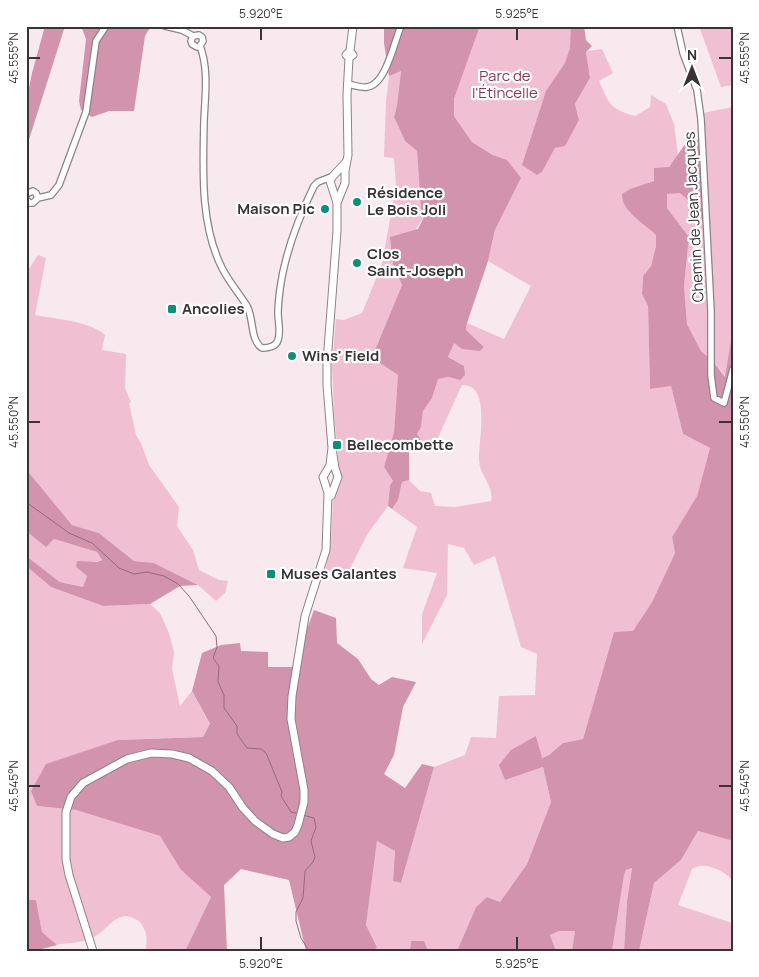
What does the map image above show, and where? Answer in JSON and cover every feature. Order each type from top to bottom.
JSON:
[{"type":"main road","points":[[337,203],[344,184],[348,155],[347,84],[353,28]]},
{"type":"main road","points":[[327,516],[338,477],[332,448],[327,362],[337,231],[337,203],[332,186],[333,176],[346,162]]},
{"type":"main road","points":[[333,176],[341,175],[344,179]]},
{"type":"main road","points":[[332,186],[336,189],[342,188]]},
{"type":"main road","points":[[93,951],[66,859],[66,812],[76,790],[83,783],[109,768],[135,757],[166,752],[189,758],[212,770],[229,787],[243,808],[255,821],[273,834],[283,838],[289,837],[295,832],[301,815],[304,790],[291,719],[292,696],[305,616],[326,550],[328,492],[323,476],[330,465],[332,448]]},
{"type":"main road","points":[[327,471],[336,472]]},
{"type":"main road","points":[[326,482],[335,483]]},
{"type":"street","points":[[26,200],[32,203],[38,198],[51,195],[59,185],[86,112],[96,41],[106,26]]},
{"type":"street","points":[[165,26],[182,30],[193,36],[199,34],[203,40],[200,46],[205,58],[205,202],[211,240],[229,281],[251,315],[256,342],[262,348],[276,344],[279,337],[280,289],[292,236],[313,188],[318,182],[333,176]]},
{"type":"street","points":[[347,84],[368,87],[374,85],[382,78],[401,26]]},
{"type":"street","name":"Chemin de Jean Jacques","points":[[677,26],[683,53],[694,80],[700,105],[707,206],[712,331],[711,375],[714,398],[724,402],[732,379],[733,369]]},
{"type":"street","points":[[318,182],[332,186]]},
{"type":"street","points":[[26,194],[33,191],[37,194],[38,198]]},
{"type":"green space","name":"Parc de l'Étincelle","points":[[480,26],[573,26],[572,47],[542,172],[555,148],[579,120],[575,104],[590,78],[586,51],[602,49],[613,73],[599,81],[608,100],[615,108],[635,116],[650,107],[651,95],[666,104],[674,124],[678,155],[667,170],[657,179],[633,188],[622,198],[627,208],[656,234],[656,246],[651,266],[643,276],[642,294],[648,306],[650,389],[671,385],[683,434],[710,448],[697,496],[672,537],[675,553],[652,602],[633,632],[614,632],[583,739],[563,743],[549,755],[541,758],[536,737],[505,780],[543,767],[551,802],[527,864],[500,902],[487,897],[476,907],[457,951],[428,951],[423,941],[411,941],[410,951],[374,951],[377,946],[366,925],[377,840],[395,851],[393,881],[401,883],[434,767],[465,755],[471,737],[496,738],[499,696],[535,695],[537,654],[521,647],[495,556],[474,565],[464,548],[448,544],[447,595],[422,644],[422,614],[437,573],[403,568],[417,527],[392,509],[398,500],[402,482],[409,480],[420,491],[431,493],[435,506],[455,507],[491,501],[491,491],[481,470],[479,460],[480,404],[477,394],[471,387],[462,385],[434,446],[426,448],[416,434],[421,427],[423,411],[432,397],[438,378],[448,377],[460,380],[464,366],[448,357],[454,342],[484,347],[466,330],[467,323],[504,339],[531,286],[488,261],[495,230],[521,178],[499,158],[472,142],[454,116],[454,99]]},
{"type":"green space","points":[[699,26],[733,26],[733,85],[721,87]]},
{"type":"green space","points":[[401,70],[394,117],[405,141],[417,151],[421,208],[424,217],[393,264],[402,285],[375,350],[377,361],[398,375],[394,432],[384,467],[393,481],[390,485],[388,506],[368,533],[345,578],[325,572],[331,541],[333,502],[339,466],[332,363],[336,319],[344,320],[362,313],[382,264],[396,186],[394,158],[384,157],[386,101],[389,76]]},
{"type":"green space","points":[[733,107],[733,329],[726,377],[712,360],[701,351],[687,324],[684,286],[689,237],[667,208],[667,194],[680,192],[689,201],[693,212],[703,113]]},
{"type":"green space","points":[[38,255],[46,258],[35,315],[72,321],[99,330],[105,335],[102,350],[126,354],[125,388],[131,402],[129,403],[136,435],[149,465],[179,507],[177,526],[193,550],[199,570],[219,580],[228,581],[225,593],[216,601],[198,585],[154,563],[134,561],[99,533],[72,525],[26,469],[26,273]]},
{"type":"green space","points":[[26,531],[46,546],[54,539],[97,552],[102,560],[76,567],[87,576],[83,587],[60,582],[26,556]]},
{"type":"green space","points":[[26,566],[51,587],[103,606],[150,604],[160,613],[169,633],[174,652],[172,669],[180,706],[192,691],[210,725],[203,737],[118,740],[37,806],[76,810],[160,836],[181,870],[211,897],[185,951],[145,951],[146,937],[144,928],[138,921],[127,916],[112,922],[89,939],[56,945],[42,932],[36,900],[26,900]]},
{"type":"green space","points":[[698,831],[733,841],[733,882],[727,875],[708,866],[692,869],[678,905],[732,923],[733,920],[733,951],[639,951],[654,883],[681,860]]},
{"type":"green space","points":[[632,868],[627,901],[624,951],[612,951],[624,874],[626,870]]},
{"type":"green space","points":[[559,931],[575,931],[572,951],[556,951],[550,935]]},
{"type":"shaded area","points":[[45,26],[65,26],[26,149],[26,103]]},
{"type":"shaded area","points":[[81,26],[151,26],[145,36],[134,111],[109,111],[92,117],[81,110],[79,101],[86,39]]},
{"type":"shaded area","points":[[384,26],[480,26],[454,99],[454,116],[472,142],[493,155],[507,160],[521,178],[495,230],[488,261],[467,323],[466,330],[484,347],[480,351],[462,349],[454,343],[448,357],[464,366],[465,375],[460,380],[448,377],[438,379],[432,398],[423,411],[421,427],[417,434],[422,442],[409,449],[409,480],[402,482],[398,500],[392,509],[388,506],[390,485],[393,481],[384,467],[394,432],[398,375],[377,361],[375,350],[402,285],[393,264],[390,237],[418,229],[424,217],[421,208],[417,151],[405,141],[394,117],[401,71],[389,76],[384,43]]},
{"type":"shaded area","points":[[571,26],[584,26],[586,40],[592,46],[586,52],[590,78],[575,104],[579,120],[565,146],[555,148],[542,172],[537,175],[522,165],[546,91],[565,63],[570,48]]},
{"type":"shaded area","points":[[701,139],[706,221],[693,212],[689,201],[680,193],[667,194],[667,208],[689,237],[684,286],[687,324],[701,351],[712,360],[725,377],[733,329],[733,841],[698,831],[681,860],[654,883],[639,951],[624,951],[627,901],[632,868],[626,870],[624,875],[612,951],[572,951],[575,931],[559,931],[550,935],[556,951],[457,951],[476,907],[487,897],[500,902],[527,864],[551,802],[543,767],[505,780],[499,765],[511,750],[536,736],[542,758],[549,755],[563,743],[583,739],[614,632],[633,631],[652,602],[675,553],[672,537],[697,496],[710,448],[683,434],[671,386],[650,389],[648,306],[642,294],[643,276],[651,266],[656,246],[656,235],[629,212],[625,206],[622,194],[630,189],[654,181],[654,168],[669,167],[686,143]]},
{"type":"shaded area","points":[[26,469],[72,525],[99,533],[134,561],[154,563],[198,585],[180,586],[150,604],[103,606],[51,587],[26,566],[26,556],[60,582],[83,587],[87,576],[76,567],[77,561],[97,562],[102,560],[97,552],[54,539],[46,547],[26,531]]},
{"type":"shaded area","points":[[314,610],[336,618],[337,643],[358,659],[371,679],[379,685],[392,677],[416,682],[403,707],[394,755],[384,774],[405,788],[422,764],[434,767],[401,883],[393,881],[395,851],[377,841],[366,925],[377,947],[374,951],[306,951],[289,880],[241,869],[224,885],[227,951],[185,951],[211,897],[181,870],[160,836],[76,810],[37,806],[31,791],[46,764],[118,740],[203,737],[210,724],[192,691],[202,653],[221,645],[240,643],[241,651],[268,652],[268,667],[293,667]]},
{"type":"shaded area","points":[[26,900],[36,900],[42,932],[57,945],[42,949],[41,951],[26,951]]},
{"type":"shaded area","points":[[411,941],[424,941],[428,951],[410,951]]},
{"type":"waterway","points":[[26,502],[69,533],[92,543],[119,568],[134,574],[147,572],[164,576],[178,584],[189,596],[216,636],[217,647],[213,658],[219,666],[218,682],[224,695],[224,708],[237,726],[237,734],[247,748],[261,749],[266,753],[282,792],[281,796],[291,812],[299,814]]},
{"type":"waterway","points":[[303,815],[314,818],[316,827],[311,841],[315,857],[305,871],[303,898],[296,912],[296,921],[301,938],[309,951]]},
{"type":"place","name":"Résidence Le Bois Joli","points":[[357,202]]},
{"type":"place","name":"Maison Pic","points":[[325,209]]},
{"type":"place","name":"Clos Saint-Joseph","points":[[357,263]]},
{"type":"place","name":"Ancolies","points":[[172,309]]},
{"type":"place","name":"Wins' Field","points":[[292,356]]},
{"type":"place","name":"Bellecombette","points":[[337,445]]},
{"type":"place","name":"Muses Galantes","points":[[271,574]]}]
